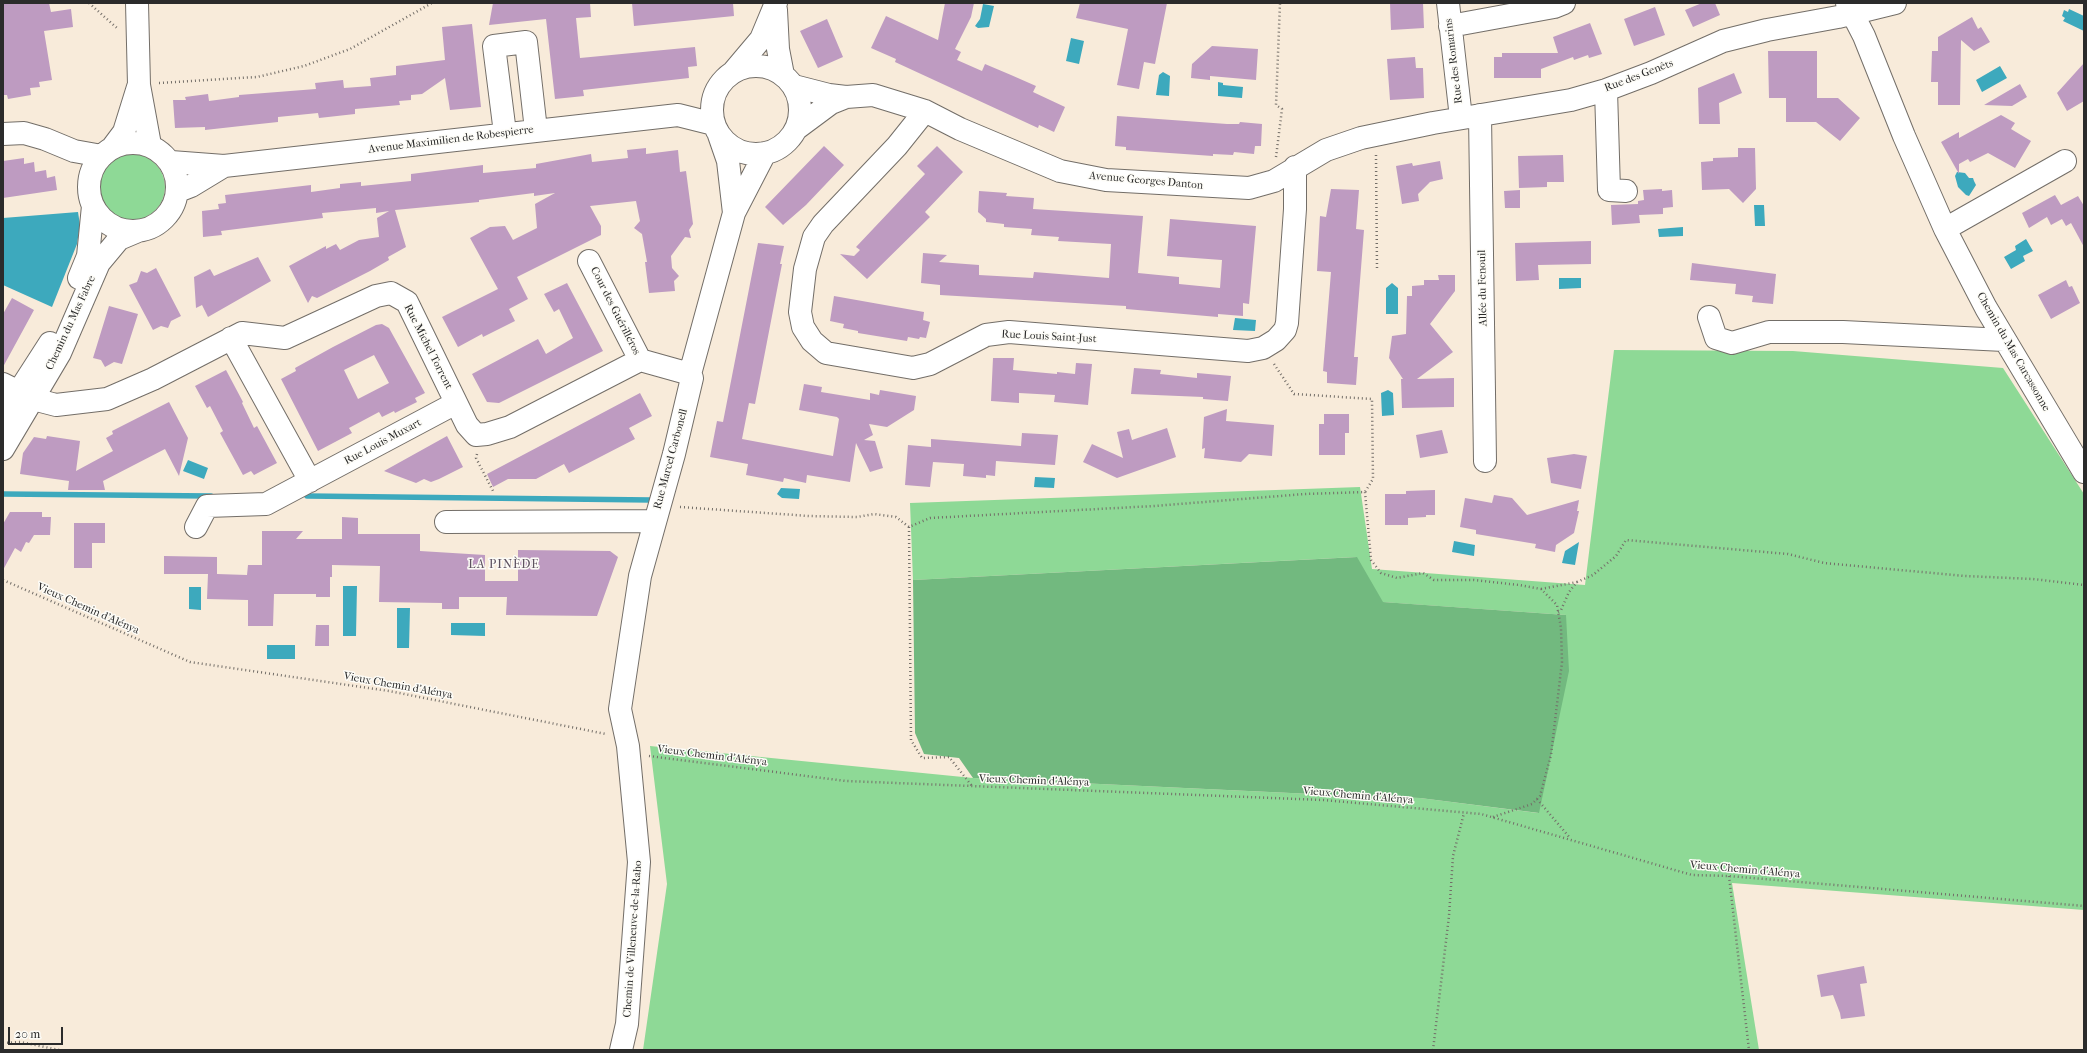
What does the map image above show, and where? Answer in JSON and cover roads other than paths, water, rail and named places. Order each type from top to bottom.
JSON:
[{"type":"street","points":[[138,3],[139,85],[150,145]]},
{"type":"street","name":"Rue des Romarins","points":[[1448,3],[1450,26],[1471,117]]},
{"type":"street","points":[[1450,26],[1554,7],[1564,3]]},
{"type":"street","name":"Rue des Genêts","points":[[1377,134],[1571,100],[1606,90],[1651,73],[1723,41],[1850,9],[1895,3]]},
{"type":"street","points":[[776,5],[778,49],[789,80],[799,100],[800,115],[796,130],[778,149],[765,153],[752,154],[740,151],[728,145],[717,130],[712,114],[714,95],[726,77],[734,71],[761,39],[776,5]]},
{"type":"street","name":"Chemin du Mas Carcassonne","points":[[1850,9],[1864,36],[1904,136],[1945,229],[2004,340],[2084,472]]},
{"type":"street","points":[[505,133],[494,46],[526,42],[536,130]]},
{"type":"street","points":[[734,71],[759,65],[772,68],[789,80]]},
{"type":"street","name":"Avenue Georges Danton","points":[[789,80],[829,95],[846,97],[873,94],[925,111],[960,130],[1060,171],[1106,180],[1238,189],[1249,188],[1274,181],[1295,167],[1326,150],[1377,134]]},
{"type":"street","points":[[3,134],[24,133],[45,139],[74,151],[107,152],[124,143],[137,142],[150,145],[162,152],[171,162],[177,176],[178,191],[175,203],[169,213],[160,222],[150,228],[138,231],[124,230],[112,225],[101,217],[93,206],[90,197],[90,179],[94,166],[107,152],[124,132],[139,85]]},
{"type":"street","points":[[1606,90],[1609,190],[1626,191]]},
{"type":"street","name":"Avenue Maximilien de Robespierre","points":[[171,162],[224,166],[505,133],[678,115],[714,95]]},
{"type":"street","name":"Avenue Georges Danton","points":[[796,130],[831,103],[846,97]]},
{"type":"street","name":"Rue Louis Saint-Just","points":[[925,111],[897,146],[823,224],[814,237],[804,269],[800,312],[803,326],[809,336],[826,353],[913,368],[930,364],[986,335],[1009,332],[1248,351],[1263,348],[1276,340],[1285,330],[1287,323],[1296,209],[1295,167]]},
{"type":"street","name":"Avenue Maximilien de Robespierre","points":[[678,115],[717,130]]},
{"type":"street","name":"Allée du Fenouil","points":[[1471,117],[1485,460]]},
{"type":"street","name":"Rue Marcel Carbonell","points":[[717,130],[728,161],[734,213]]},
{"type":"street","points":[[74,151],[90,179]]},
{"type":"street","name":"Rue Marcel Carbonell","points":[[620,709],[640,576],[692,378],[690,374],[734,213],[765,153]]},
{"type":"street","points":[[1945,229],[2065,162]]},
{"type":"street","name":"Avenue Maximilien de Robespierre","points":[[178,191],[191,186],[224,166]]},
{"type":"street","name":"Chemin du Mas Fabre","points":[[3,416],[52,340],[88,256],[93,206]]},
{"type":"street","name":"Chemin du Mas Fabre","points":[[3,449],[18,392],[60,353],[99,263],[119,239],[138,231]]},
{"type":"street","name":"Cour des Guérilléros","points":[[589,262],[640,360]]},
{"type":"street","name":"Rue Michel Torrent","points":[[18,392],[56,405],[107,399],[153,379],[242,333],[285,338],[376,296],[391,293],[407,302],[467,425],[476,435],[510,426],[640,360]]},
{"type":"street","points":[[1709,317],[1716,338],[1732,343],[1769,332],[1843,332],[2004,340]]},
{"type":"street","points":[[231,338],[310,481]]},
{"type":"street","points":[[640,360],[690,374]]},
{"type":"street","name":"Rue Louis Muxart","points":[[196,527],[207,506],[266,504],[456,403]]},
{"type":"street","points":[[446,522],[657,514]]},
{"type":"street","name":"Chemin de Villeneuve-de-la-Raho","points":[[620,709],[628,746],[640,862],[627,1024],[621,1050]]},
{"type":"water","points":[[983,4],[994,6],[989,27],[978,28],[975,26],[980,19]]},
{"type":"water","points":[[2069,9],[2084,16],[2084,31],[2063,21],[2065,18],[2062,16],[2064,10],[2068,12]]},
{"type":"water","points":[[1071,38],[1084,41],[1079,64],[1066,61]]},
{"type":"water","points":[[2000,66],[2007,78],[1982,92],[1976,80]]},
{"type":"water","points":[[1163,72],[1170,76],[1169,96],[1156,95],[1159,75]]},
{"type":"water","points":[[1218,82],[1223,83],[1223,85],[1243,87],[1242,98],[1218,96]]},
{"type":"water","points":[[1957,172],[1965,173],[1969,178],[1973,178],[1976,185],[1969,196],[1958,187],[1955,176]]},
{"type":"water","points":[[1754,205],[1764,205],[1765,226],[1755,226]]},
{"type":"water","points":[[78,212],[80,225],[77,244],[52,307],[3,285],[3,218]]},
{"type":"water","points":[[1683,227],[1683,236],[1659,237],[1658,229]]},
{"type":"water","points":[[2026,239],[2033,251],[2023,256],[2025,261],[2011,269],[2004,257],[2016,250],[2015,246]]},
{"type":"water","points":[[1559,278],[1581,278],[1581,288],[1559,289]]},
{"type":"water","points":[[1392,283],[1398,288],[1398,314],[1386,314],[1386,288]]},
{"type":"water","points":[[1235,318],[1256,320],[1255,331],[1233,330]]},
{"type":"water","points":[[1388,390],[1393,393],[1394,415],[1382,416],[1381,393]]},
{"type":"water","points":[[188,460],[208,468],[204,479],[183,471]]},
{"type":"water","points":[[1035,477],[1055,478],[1054,488],[1034,487]]},
{"type":"water","points":[[781,488],[800,489],[799,499],[782,498],[777,494]]},
{"type":"water","points":[[1454,541],[1475,545],[1474,556],[1452,552]]},
{"type":"water","points":[[1579,542],[1575,565],[1562,563],[1565,551]]},
{"type":"water","points":[[343,586],[357,586],[356,636],[343,636]]},
{"type":"water","points":[[189,587],[201,587],[201,610],[189,609]]},
{"type":"water","points":[[397,608],[410,608],[409,648],[397,648]]},
{"type":"water","points":[[451,623],[485,623],[485,636],[451,635]]},
{"type":"water","points":[[267,645],[295,645],[295,659],[267,659]]},
{"type":"waterway","points":[[3,494],[211,496]]},
{"type":"waterway","points":[[307,496],[651,500]]},
{"type":"district","name":"LA PINÈDE","points":[[504,565]]}]
